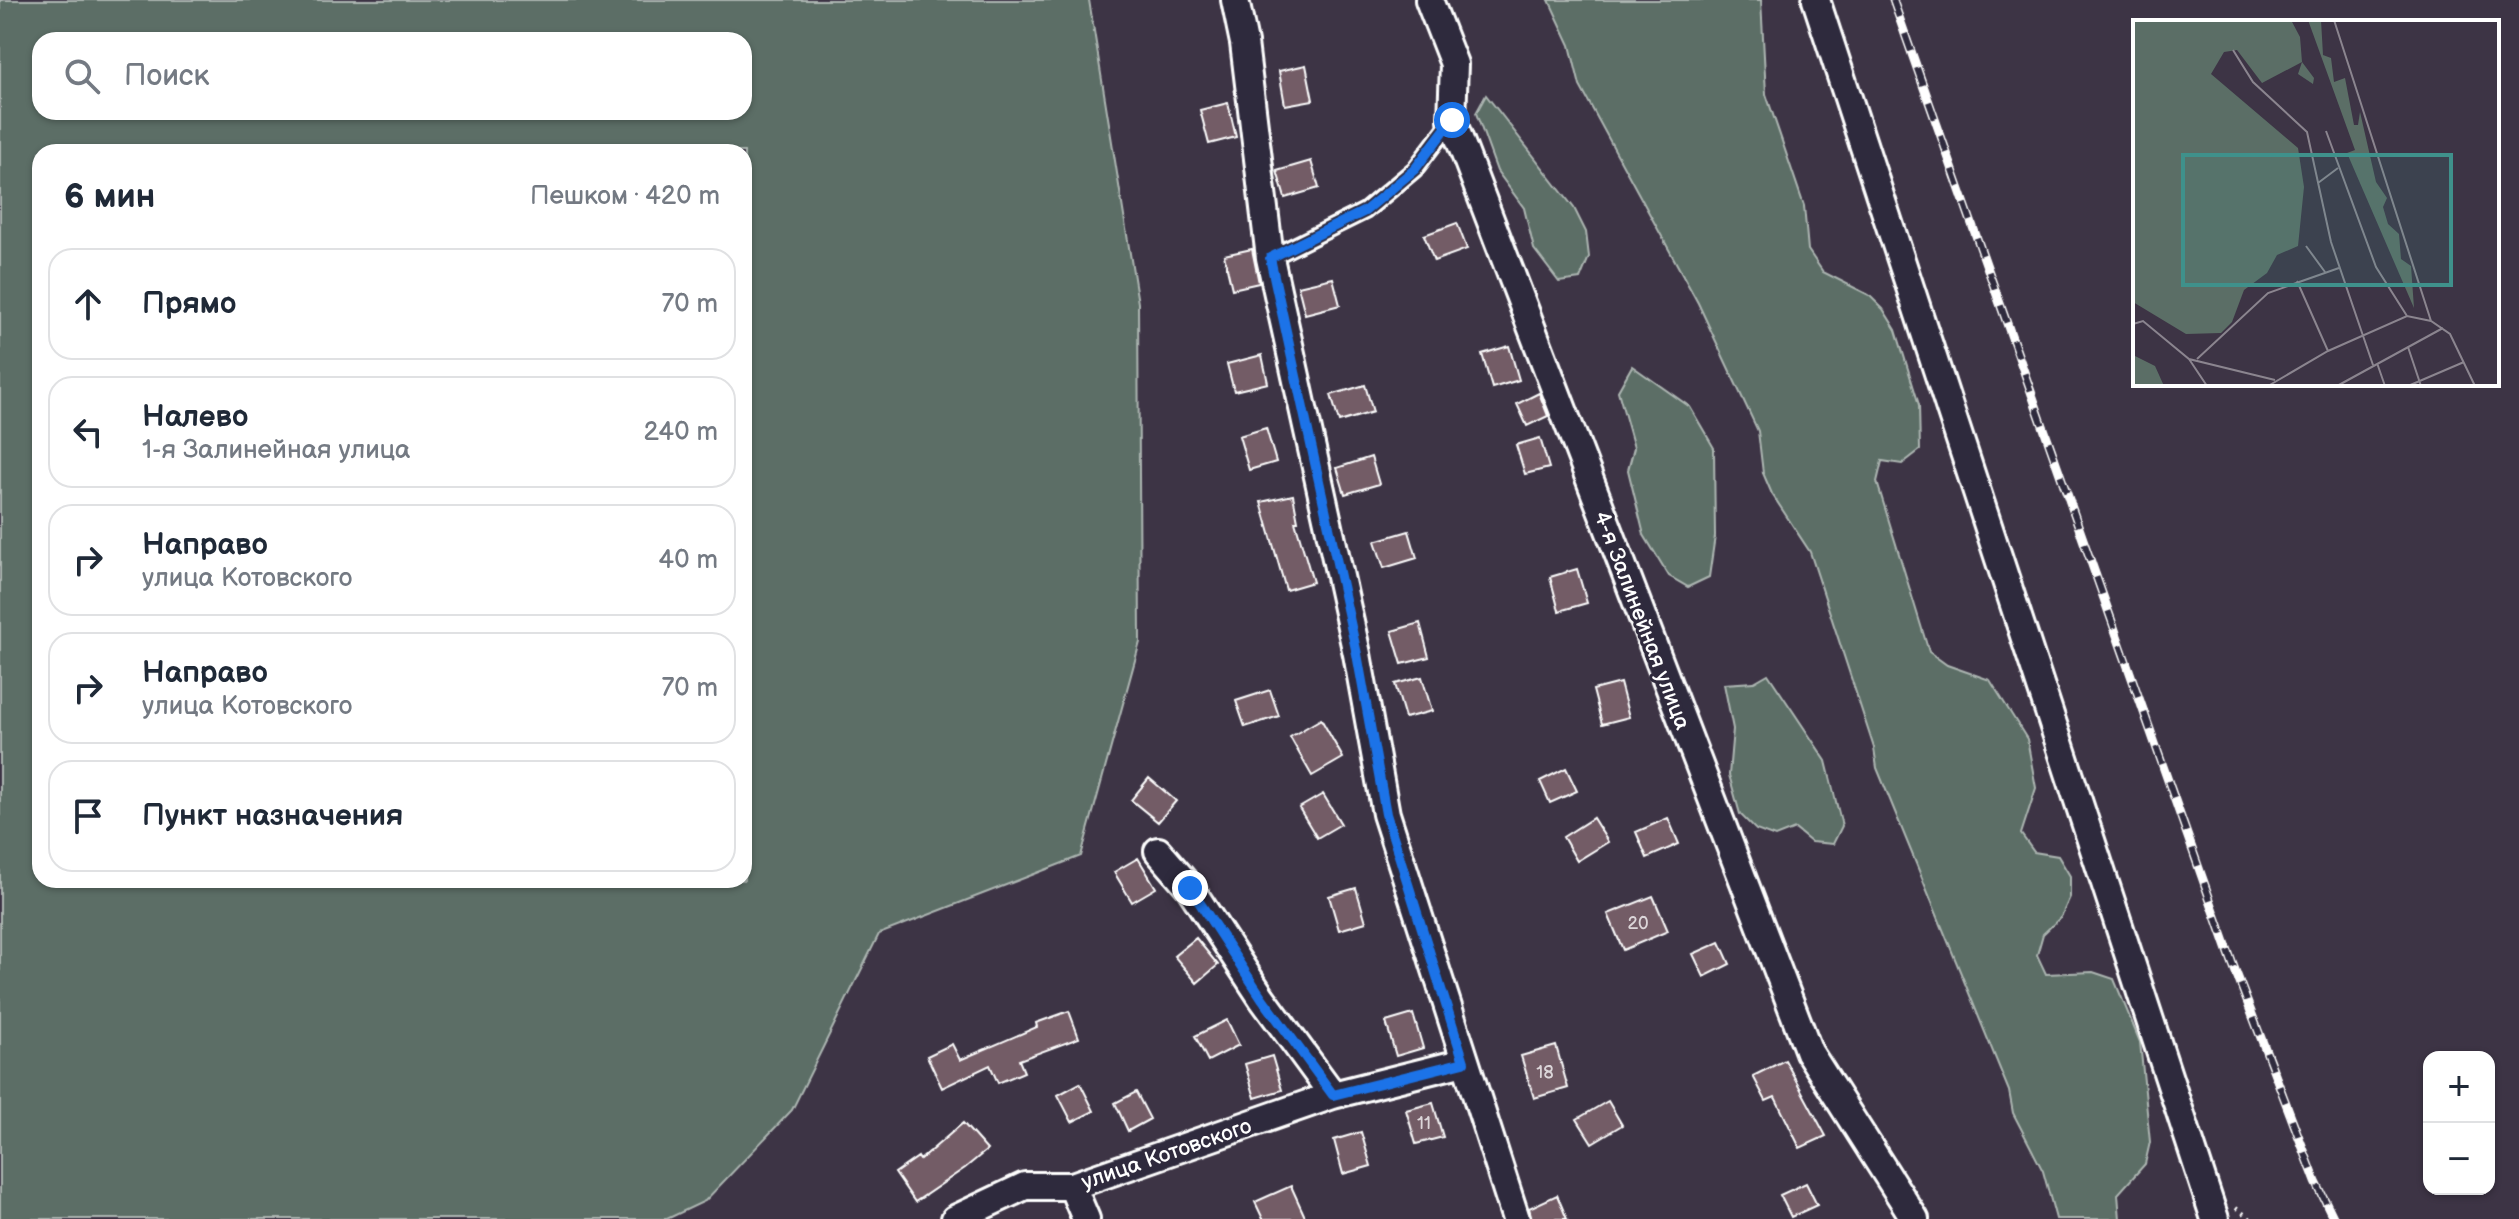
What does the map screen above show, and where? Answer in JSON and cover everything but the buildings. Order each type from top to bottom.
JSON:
[{"type":"street","points":[[1235,0],[1244,43],[1270,258],[1357,654],[1386,814],[1516,1219]]},
{"type":"street","name":"4-я Залинейная улица","points":[[1429,0],[1454,64],[1452,120],[1809,1052],[1915,1219]]},
{"type":"street","points":[[1816,0],[2215,1219]]},
{"type":"street","points":[[1158,851],[1190,888],[1262,998],[1333,1095]]},
{"type":"street","name":"улица Котовского","points":[[955,1219],[1025,1186],[1072,1186],[1333,1095],[1464,1062]]},
{"type":"street","points":[[1072,1186],[1086,1219]]},
{"type":"lane","points":[[1270,258],[1365,211],[1415,169],[1452,120]]},
{"type":"green space","points":[[0,0],[1089,0],[1138,303],[1140,642],[1081,856],[879,934],[792,1110],[705,1201],[667,1219],[0,1219]]},
{"type":"green space","points":[[1549,0],[1761,0],[1766,94],[1804,206],[1808,250],[1823,272],[1869,295],[1883,309],[1896,330],[1919,405],[1920,450],[1902,464],[1882,461],[1877,482],[1929,652],[1947,665],[1990,680],[2027,739],[2036,788],[2021,834],[2034,852],[2058,856],[2070,876],[2070,897],[2061,917],[2043,934],[2037,955],[2046,974],[2093,972],[2114,979],[2140,1042],[2150,1142],[2145,1164],[2118,1194],[2120,1219],[2056,1219],[2043,1171],[2013,1113],[2009,1091],[1877,768],[1874,748],[1810,552],[1772,494],[1763,473],[1758,431],[1698,303],[1580,86],[1570,45]]},
{"type":"green space","points":[[1486,95],[1574,208],[1586,232],[1589,257],[1580,279],[1559,282],[1534,249],[1524,208],[1497,171],[1476,113]]},
{"type":"green space","points":[[1632,366],[1690,407],[1714,448],[1715,536],[1709,577],[1688,587],[1669,576],[1644,535],[1628,470],[1634,448],[1618,391]]},
{"type":"green space","points":[[1768,674],[1826,761],[1842,826],[1833,844],[1811,842],[1795,829],[1775,837],[1756,830],[1740,814],[1729,775],[1733,729],[1724,684],[1754,682]]},
{"type":"railway","points":[[1893,0],[2232,962],[2316,1182],[2334,1219]]},
{"type":"route","points":[[1190,888],[1262,998],[1333,1095],[1464,1062],[1386,814],[1357,654],[1270,258],[1365,211],[1415,169],[1452,120]]}]
